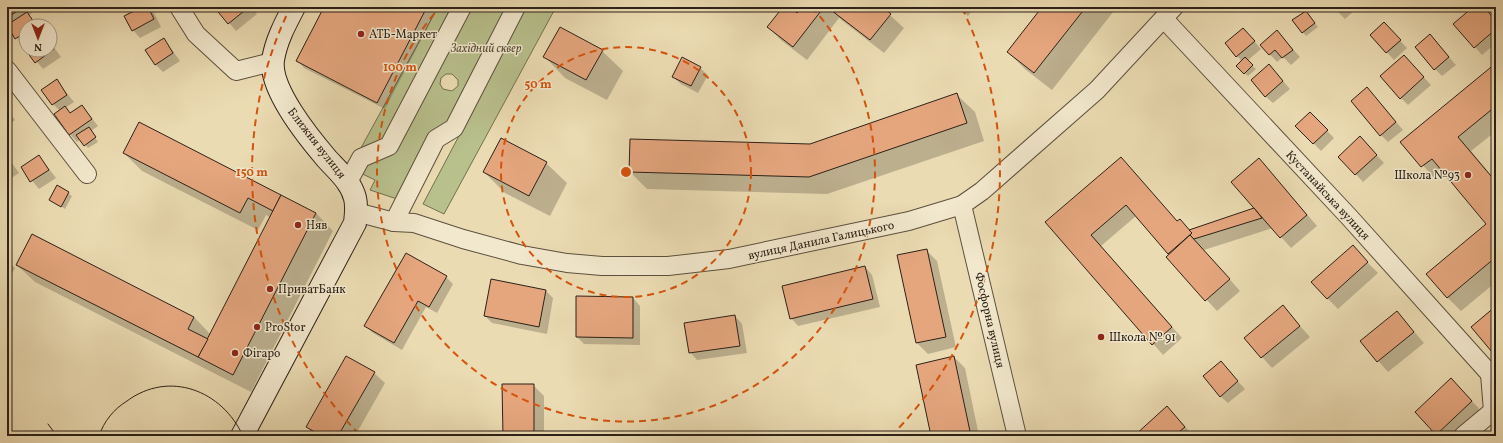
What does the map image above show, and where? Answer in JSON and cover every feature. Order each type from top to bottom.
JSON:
[{"type":"street","points":[[179,7],[196,34],[236,71],[272,62]]},
{"type":"street","name":"Ближня вулиця","points":[[294,7],[280,33],[272,62],[276,85],[293,115],[348,182],[355,198],[356,212]]},
{"type":"street","points":[[348,182],[361,158],[389,146],[462,7]]},
{"type":"street","points":[[394,222],[436,139],[454,128],[516,7]]},
{"type":"street","name":"вулиця Данила Галицького","points":[[356,212],[394,222],[414,223],[464,240],[514,253],[567,263],[602,266],[668,266],[708,262],[756,254],[909,221],[962,205],[982,191],[1097,90],[1169,13]]},
{"type":"street","name":"Кустанайська вулиця","points":[[1169,13],[1350,218],[1493,372]]},
{"type":"street","points":[[7,70],[87,174]]},
{"type":"street","name":"Фосфорна вулиця","points":[[962,205],[1017,436]]},
{"type":"street","points":[[242,436],[355,223],[356,212]]},
{"type":"street","points":[[1463,436],[1493,411],[1493,372]]},
{"type":"green space","name":"Західний сквер","points":[[438,7],[556,7],[444,214],[423,204],[461,132],[454,128],[397,199],[370,190],[375,180],[350,168]],"holes":[[[446,74],[452,74],[458,80],[458,86],[452,91],[443,89],[440,84],[441,78]]]},
{"type":"building","points":[[7,7],[23,7],[7,18]]},
{"type":"building","points":[[142,7],[148,7],[154,19],[132,31],[124,16]]},
{"type":"building","points":[[214,7],[249,7],[228,24]]},
{"type":"building","name":"АТБ-Маркет","points":[[324,7],[427,7],[377,103],[296,61]]},
{"type":"building","points":[[783,7],[790,7],[797,13],[801,7],[824,7],[793,47],[767,27]]},
{"type":"building","points":[[827,7],[883,7],[891,14],[870,40]]},
{"type":"building","points":[[1042,7],[1086,7],[1034,73],[1007,52]]},
{"type":"building","points":[[1473,7],[1484,7],[1496,21],[1496,29],[1474,48],[1453,24]]},
{"type":"building","points":[[1306,11],[1315,23],[1302,33],[1292,20]]},
{"type":"building","points":[[27,12],[31,18],[18,18],[18,37],[15,39],[7,25]]},
{"type":"building","points":[[1384,22],[1401,40],[1386,53],[1370,35]]},
{"type":"building","points":[[560,27],[603,50],[586,80],[543,57]]},
{"type":"building","points":[[1243,28],[1255,41],[1236,57],[1225,43]]},
{"type":"building","points":[[1277,30],[1293,50],[1282,58],[1275,50],[1269,55],[1260,45]]},
{"type":"building","points":[[1430,34],[1449,57],[1434,70],[1415,47]]},
{"type":"building","points":[[164,38],[173,53],[155,65],[145,50]]},
{"type":"building","points":[[1404,55],[1424,77],[1400,99],[1380,76]]},
{"type":"building","points":[[682,57],[701,67],[691,86],[672,77]]},
{"type":"building","points":[[1245,57],[1253,65],[1244,74],[1236,66]]},
{"type":"building","points":[[31,58],[42,58],[35,63]]},
{"type":"building","name":"Школа №93","points":[[1496,63],[1496,106],[1458,137],[1496,182],[1496,257],[1447,298],[1426,274],[1486,224],[1432,159],[1421,167],[1400,142]]},
{"type":"building","points":[[1269,64],[1283,81],[1265,97],[1251,80]]},
{"type":"building","points":[[57,79],[67,95],[52,105],[41,90]]},
{"type":"building","points":[[1367,87],[1396,122],[1380,136],[1351,101]]},
{"type":"building","points":[[957,93],[967,123],[809,177],[629,172],[630,139],[810,144]]},
{"type":"building","points":[[82,105],[92,119],[69,135],[54,114],[65,106],[70,113]]},
{"type":"building","points":[[1310,112],[1328,130],[1313,144],[1295,126]]},
{"type":"building","points":[[139,122],[281,195],[273,211],[248,198],[240,213],[123,153]]},
{"type":"building","points":[[89,127],[96,137],[84,146],[76,135]]},
{"type":"building","points":[[1360,136],[1377,155],[1355,175],[1338,157]]},
{"type":"building","points":[[501,138],[547,162],[529,196],[483,172]]},
{"type":"building","points":[[39,155],[49,170],[30,182],[21,167]]},
{"type":"building","points":[[1121,157],[1177,221],[1180,219],[1192,233],[1168,254],[1126,205],[1091,235],[1172,327],[1152,345],[1045,222]]},
{"type":"building","points":[[1259,158],[1307,215],[1280,238],[1231,182]]},
{"type":"building","points":[[57,185],[69,192],[61,207],[49,200]]},
{"type":"building","points":[[281,195],[316,213],[233,375],[198,357]]},
{"type":"building","points":[[1254,208],[1262,218],[1194,239],[1190,235],[1192,233],[1189,230]]},
{"type":"building","points":[[32,234],[194,317],[188,329],[208,339],[198,357],[16,265]]},
{"type":"building","points":[[1190,235],[1230,279],[1205,301],[1166,257]]},
{"type":"building","points":[[1353,245],[1368,262],[1327,299],[1311,282]]},
{"type":"building","points":[[927,249],[946,337],[916,343],[897,255]]},
{"type":"building","points":[[406,253],[447,276],[429,307],[418,301],[394,343],[364,326]]},
{"type":"building","points":[[865,266],[873,299],[790,319],[782,286]]},
{"type":"building","points":[[491,279],[546,290],[539,327],[484,316]]},
{"type":"building","points":[[576,296],[633,297],[633,338],[576,337]]},
{"type":"building","points":[[1283,305],[1300,326],[1261,358],[1244,338]]},
{"type":"building","points":[[1496,306],[1496,348],[1492,352],[1471,327]]},
{"type":"building","points":[[1397,311],[1414,332],[1377,362],[1360,341]]},
{"type":"building","points":[[735,315],[740,346],[689,353],[684,323]]},
{"type":"building","points":[[346,356],[375,372],[338,436],[322,436],[306,427]]},
{"type":"building","points":[[954,356],[971,436],[931,436],[916,365]]},
{"type":"building","points":[[1221,361],[1238,381],[1220,397],[1203,376]]},
{"type":"building","points":[[1451,378],[1472,401],[1436,435],[1415,412]]},
{"type":"building","points":[[502,384],[534,384],[534,436],[503,436]]},
{"type":"building","points":[[1167,406],[1185,427],[1174,436],[1134,436]]},
{"type":"tram line","points":[[99,436],[110,416],[127,401],[143,392],[160,387],[177,386],[193,390],[208,397],[222,407],[234,420],[243,436]]},
{"type":"tram line","points":[[48,424],[57,436]]},
{"type":"place","name":"АТБ-Маркет","points":[[361,34]]},
{"type":"place","name":"Школа №93","points":[[1468,175]]},
{"type":"place","name":"Няв","points":[[298,225]]},
{"type":"place","name":"ПриватБанк","points":[[270,289]]},
{"type":"place","name":"ProStor","points":[[257,327]]},
{"type":"place","name":"Школа № 91","points":[[1101,337]]},
{"type":"place","name":"Фігаро","points":[[235,353]]}]
